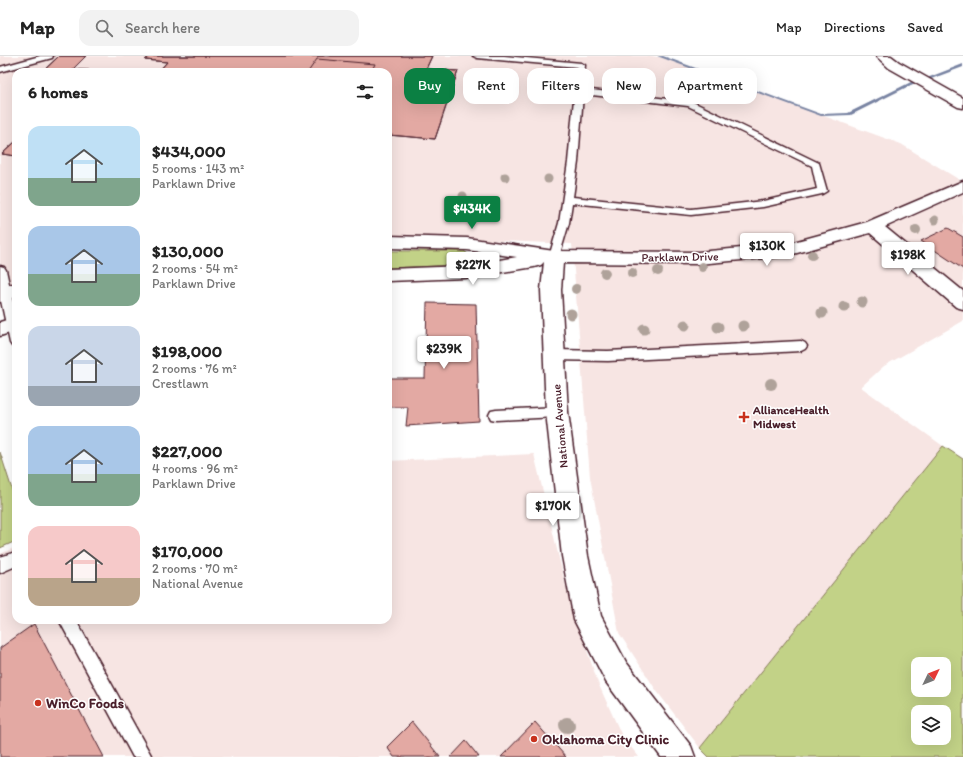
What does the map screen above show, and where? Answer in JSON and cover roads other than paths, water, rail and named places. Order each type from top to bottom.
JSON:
[{"type":"street","points":[[883,56],[900,68],[963,104]]},
{"type":"street","name":"Parklawn Drive","points":[[392,242],[467,244],[554,257],[698,258],[786,250],[873,226],[963,186]]},
{"type":"street","points":[[873,226],[963,302]]},
{"type":"street","name":"Parklawn Drive","points":[[392,275],[465,272],[554,257]]},
{"type":"street","name":"National Avenue","points":[[554,257],[551,290],[557,412],[575,556],[588,620],[616,672],[680,757]]},
{"type":"lane","points":[[0,70],[49,56]]},
{"type":"lane","points":[[477,56],[581,65],[581,68]]},
{"type":"lane","points":[[567,199],[691,212],[763,204],[822,191],[816,165],[690,104],[594,93]]},
{"type":"lane","points":[[554,257],[564,223],[573,162],[577,104]]},
{"type":"lane","points":[[0,270],[7,293],[11,330]]},
{"type":"lane","points":[[554,356],[608,356],[801,346]]},
{"type":"lane","points":[[496,415],[557,412]]},
{"type":"lane","points":[[0,566],[7,561],[12,560]]},
{"type":"lane","points":[[69,624],[143,757]]},
{"type":"waterway","points":[[659,56],[821,115],[849,114],[913,83]]},
{"type":"waterway","points":[[929,78],[963,65]]},
{"type":"place","name":"AllianceHealth Midwest","points":[[744,417]]},
{"type":"place","name":"WinCo Foods","points":[[38,703]]},
{"type":"place","name":"Oklahoma City Clinic","points":[[534,739]]}]
